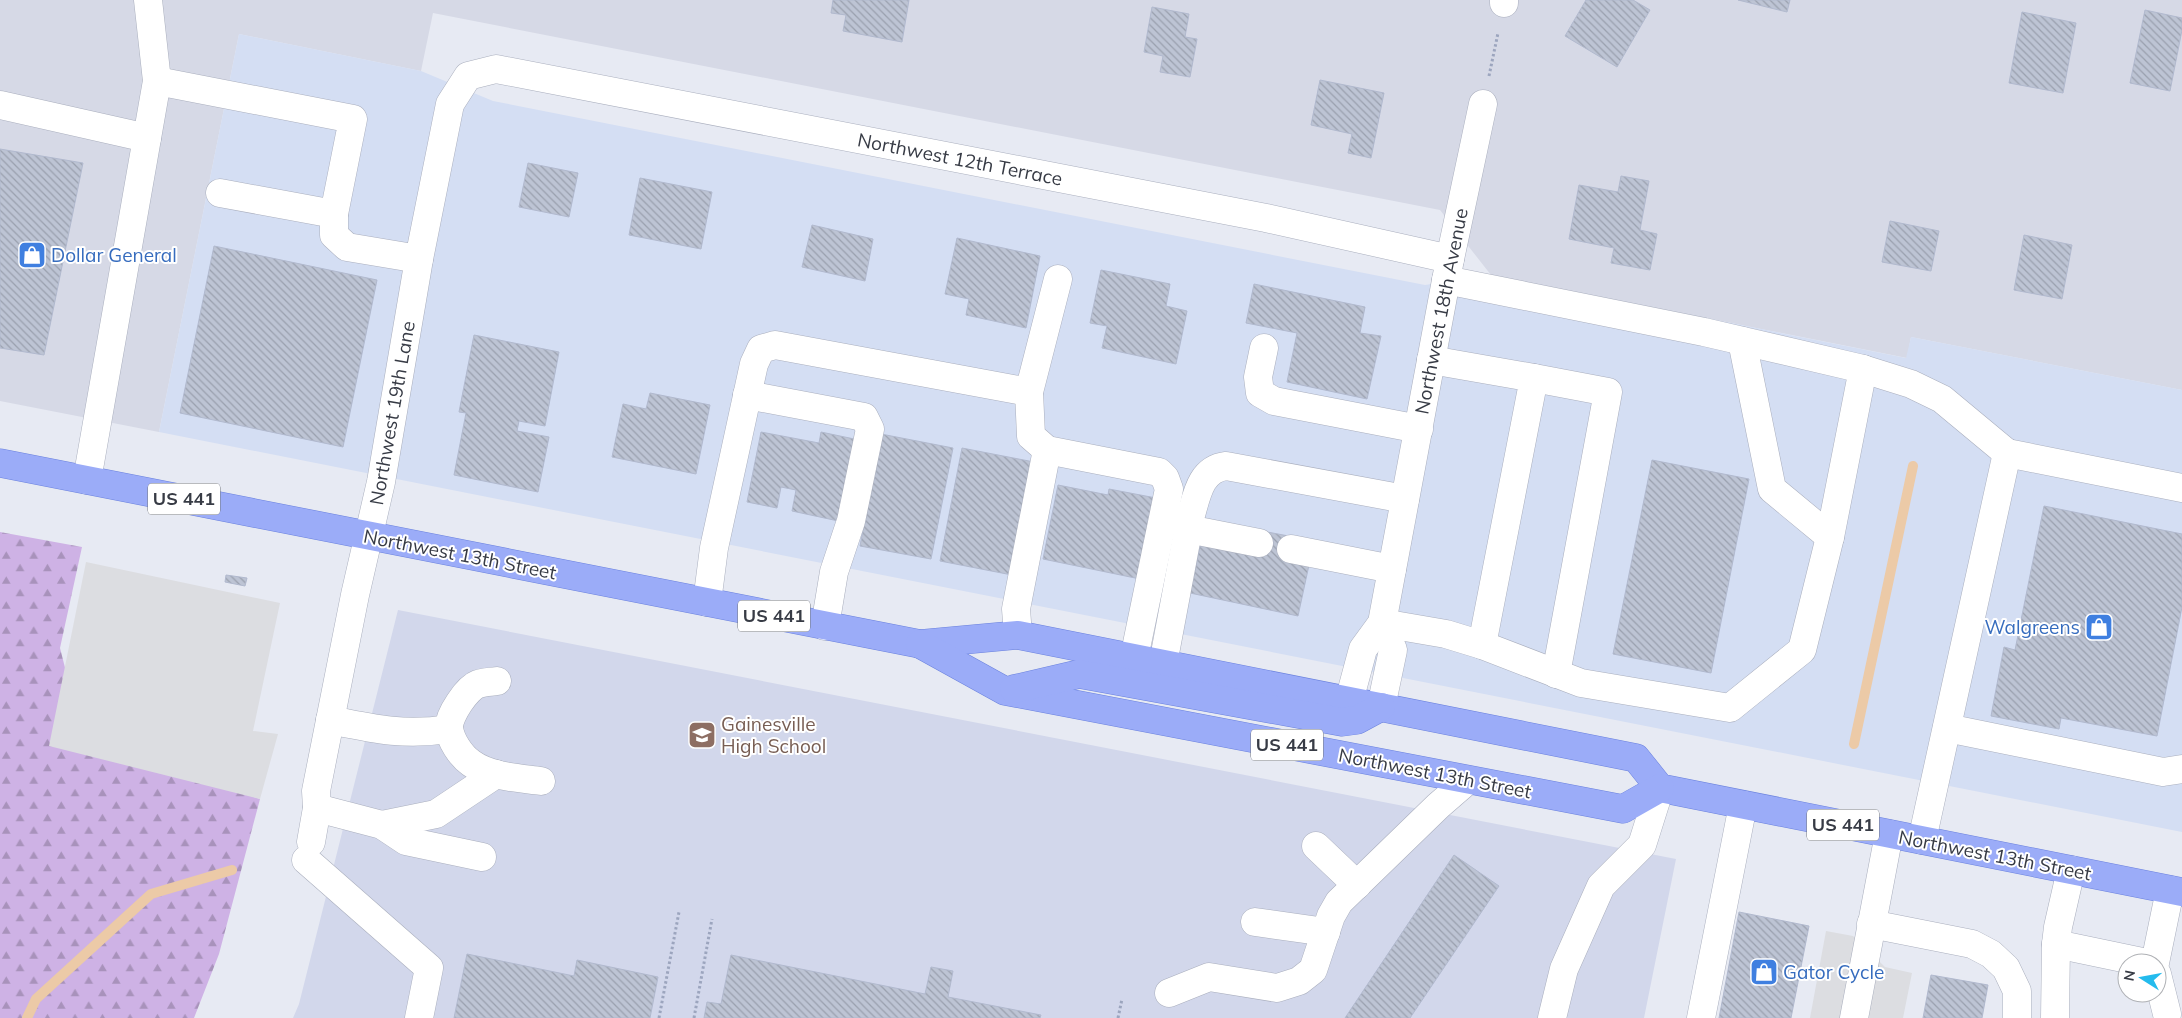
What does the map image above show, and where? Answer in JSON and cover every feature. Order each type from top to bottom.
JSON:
[{"type":"main road","name":"Northwest 13th Street","points":[[0,463],[920,644],[1018,635],[1636,758],[1660,788],[2176,891]]},
{"type":"main road","name":"Northwest 13th Street","points":[[920,644],[1005,691],[1623,810],[1660,788]]},
{"type":"main road","points":[[1005,691],[1079,674],[1342,722],[1357,720],[1381,707]]},
{"type":"street","points":[[87,480],[157,81],[148,0]]},
{"type":"street","name":"Northwest 12th Terrace","points":[[468,76],[496,68],[1266,218],[1448,270],[1862,369],[1911,384],[1942,399],[2007,453]]},
{"type":"street","name":"Northwest 19th Lane","points":[[419,1018],[429,968],[309,851],[317,808],[316,791],[381,482],[419,259],[450,104],[468,76]]},
{"type":"street","points":[[157,81],[353,119],[334,214],[334,234],[347,247],[419,259]]},
{"type":"street","name":"Northwest 18th Avenue","points":[[1350,701],[1363,649],[1382,623],[1448,270],[1483,104]]},
{"type":"street","points":[[0,105],[147,138]]},
{"type":"street","points":[[220,193],[334,214]]},
{"type":"street","points":[[1058,279],[1029,392],[1031,436],[1047,450],[1159,472],[1166,478],[1170,489],[1134,658]]},
{"type":"street","points":[[1742,341],[1772,489],[1830,538]]},
{"type":"street","points":[[707,602],[714,548],[754,364],[761,349],[775,345],[1029,392]]},
{"type":"street","points":[[1264,348],[1258,377],[1260,393],[1274,401],[1418,429]]},
{"type":"street","points":[[1431,360],[1608,392],[1556,674]]},
{"type":"street","points":[[1382,623],[1446,634],[1482,645],[1581,683],[1730,708],[1802,650],[1830,538],[1862,369]]},
{"type":"street","points":[[1482,645],[1534,378]]},
{"type":"street","points":[[748,395],[864,417],[870,429],[851,521],[834,572],[825,626]]},
{"type":"street","points":[[1018,635],[1016,609],[1047,450]]},
{"type":"street","points":[[1922,840],[2007,453],[2182,488]]},
{"type":"street","points":[[1163,664],[1188,529],[1198,491],[1205,477],[1216,468],[1226,466],[1405,499]]},
{"type":"street","points":[[1188,529],[1259,543]]},
{"type":"street","points":[[1291,549],[1392,569]]},
{"type":"street","points":[[1381,707],[1394,650],[1382,623]]},
{"type":"street","points":[[497,682],[477,684],[464,694],[450,721],[449,729],[457,748],[471,763],[496,774],[541,781]]},
{"type":"street","points":[[330,720],[398,733],[424,733],[449,729]]},
{"type":"street","points":[[1947,728],[2173,770]]},
{"type":"street","points":[[382,825],[436,814],[496,774]]},
{"type":"street","points":[[1169,993],[1209,977],[1277,988],[1299,981],[1313,970],[1331,916],[1340,902],[1438,806],[1468,780]]},
{"type":"street","points":[[1552,1018],[1564,969],[1601,886],[1642,845],[1660,788]]},
{"type":"street","points":[[1701,1018],[1743,804]]},
{"type":"street","points":[[317,808],[382,825],[406,841],[482,857]]},
{"type":"street","points":[[1854,1018],[1889,834]]},
{"type":"street","points":[[1316,846],[1357,885]]},
{"type":"street","points":[[2055,1018],[2056,944],[2071,870]]},
{"type":"street","points":[[2158,953],[2176,891]]},
{"type":"street","points":[[1255,922],[1326,932]]},
{"type":"street","points":[[1871,924],[1972,944],[1991,954],[2006,968],[2016,991],[2017,1018]]},
{"type":"street","points":[[2056,944],[2117,957]]},
{"type":"street","points":[[2167,1003],[2172,1017]]},
{"type":"path","points":[[1483,104],[1504,1]]},
{"type":"path","points":[[659,1018],[679,912]]},
{"type":"path","points":[[694,1018],[712,919]]},
{"type":"path","points":[[1118,1018],[1122,999]]},
{"type":"shaded area","points":[[0,0],[2182,0],[2182,390],[1911,337],[1907,358],[1491,275],[1440,210],[433,13],[421,71],[239,34],[159,432],[0,401]]},
{"type":"shaded area","points":[[239,34],[421,71],[493,101],[1425,285],[1491,275],[1906,358],[1911,337],[2182,390],[2182,832],[159,432]]},
{"type":"shaded area","points":[[86,562],[280,603],[253,731],[278,734],[260,799],[49,746]]},
{"type":"shaded area","name":"Gainesville High School","points":[[398,610],[1676,859],[1644,1018],[293,1018],[299,1004]]},
{"type":"shaded area","points":[[1826,931],[1853,936],[1885,967],[1912,973],[1903,1018],[1810,1018]]},
{"type":"green space","points":[[0,532],[82,547],[60,648],[76,711],[156,764],[260,799],[219,954],[194,1018],[0,1018]]},
{"type":"building","points":[[833,0],[909,0],[902,42],[843,31],[846,15],[831,13]]},
{"type":"building","points":[[1586,0],[1633,0],[1650,10],[1617,67],[1565,36]]},
{"type":"building","points":[[1738,0],[1790,0],[1787,12]]},
{"type":"building","points":[[1152,7],[1189,14],[1185,37],[1197,39],[1190,77],[1160,72],[1163,56],[1144,52]]},
{"type":"building","points":[[2145,10],[2182,18],[2182,30],[2170,91],[2130,83]]},
{"type":"building","points":[[2022,12],[2076,23],[2063,93],[2009,83]]},
{"type":"building","points":[[1320,80],[1384,93],[1371,158],[1348,153],[1352,134],[1311,125]]},
{"type":"building","name":"Dollar General","points":[[0,149],[83,163],[44,355],[0,348]]},
{"type":"building","points":[[528,163],[578,173],[569,217],[519,207]]},
{"type":"building","points":[[1621,176],[1649,181],[1640,230],[1657,234],[1650,270],[1611,263],[1614,248],[1569,239],[1579,185],[1618,192]]},
{"type":"building","points":[[640,178],[712,192],[701,249],[629,235]]},
{"type":"building","points":[[1890,221],[1939,231],[1931,271],[1882,262]]},
{"type":"building","points":[[812,225],[873,239],[865,281],[802,267]]},
{"type":"building","points":[[2024,235],[2072,245],[2062,299],[2014,290]]},
{"type":"building","points":[[957,238],[1040,256],[1026,328],[966,315],[969,299],[945,294]]},
{"type":"building","points":[[214,246],[377,280],[343,447],[180,413]]},
{"type":"building","points":[[1101,270],[1170,284],[1166,306],[1187,311],[1176,364],[1102,348],[1107,326],[1090,323]]},
{"type":"building","points":[[1254,284],[1365,307],[1360,333],[1381,336],[1367,399],[1287,382],[1297,333],[1246,323]]},
{"type":"building","points":[[474,335],[559,352],[545,426],[519,421],[517,431],[549,437],[538,492],[454,475],[466,413],[459,412]]},
{"type":"building","points":[[650,393],[710,405],[696,474],[612,457],[623,404],[646,409]]},
{"type":"building","points":[[761,432],[819,443],[821,432],[859,440],[843,522],[792,511],[796,490],[781,487],[777,508],[747,502]]},
{"type":"building","points":[[881,434],[953,448],[931,559],[860,546]]},
{"type":"building","points":[[962,448],[1034,462],[1012,575],[940,561]]},
{"type":"building","points":[[1652,460],[1749,479],[1711,673],[1613,654]]},
{"type":"building","points":[[1058,485],[1108,495],[1109,489],[1156,498],[1140,579],[1043,559]]},
{"type":"building","name":"Walgreens","points":[[2044,506],[2182,534],[2182,607],[2157,736],[2061,718],[2059,729],[1991,716],[2004,647],[2015,650]]},
{"type":"building","points":[[1262,531],[1294,537],[1309,565],[1298,616],[1190,593],[1201,542]]},
{"type":"building","points":[[226,575],[247,578],[245,586],[225,582]]},
{"type":"building","points":[[1454,855],[1499,886],[1410,1018],[1345,1018]]},
{"type":"building","name":"Gator Cycle","points":[[1739,912],[1809,926],[1791,1018],[1719,1018]]},
{"type":"building","points":[[467,954],[574,976],[577,960],[658,977],[650,1018],[454,1018]]},
{"type":"building","points":[[731,955],[925,994],[931,967],[953,971],[948,997],[1041,1015],[1040,1018],[704,1018],[707,1002],[721,1004]]},
{"type":"building","points":[[1931,975],[1988,985],[1982,1018],[1923,1018]]},
{"type":"waterway","points":[[1854,744],[1913,466]]},
{"type":"waterway","points":[[27,1018],[36,999],[151,894],[232,870]]},
{"type":"place","name":"Dollar General","points":[[32,255]]},
{"type":"place","name":"Walgreens","points":[[2099,627]]},
{"type":"place","name":"Gainesville High School","points":[[702,735]]},
{"type":"place","name":"Gator Cycle","points":[[1764,972]]}]
